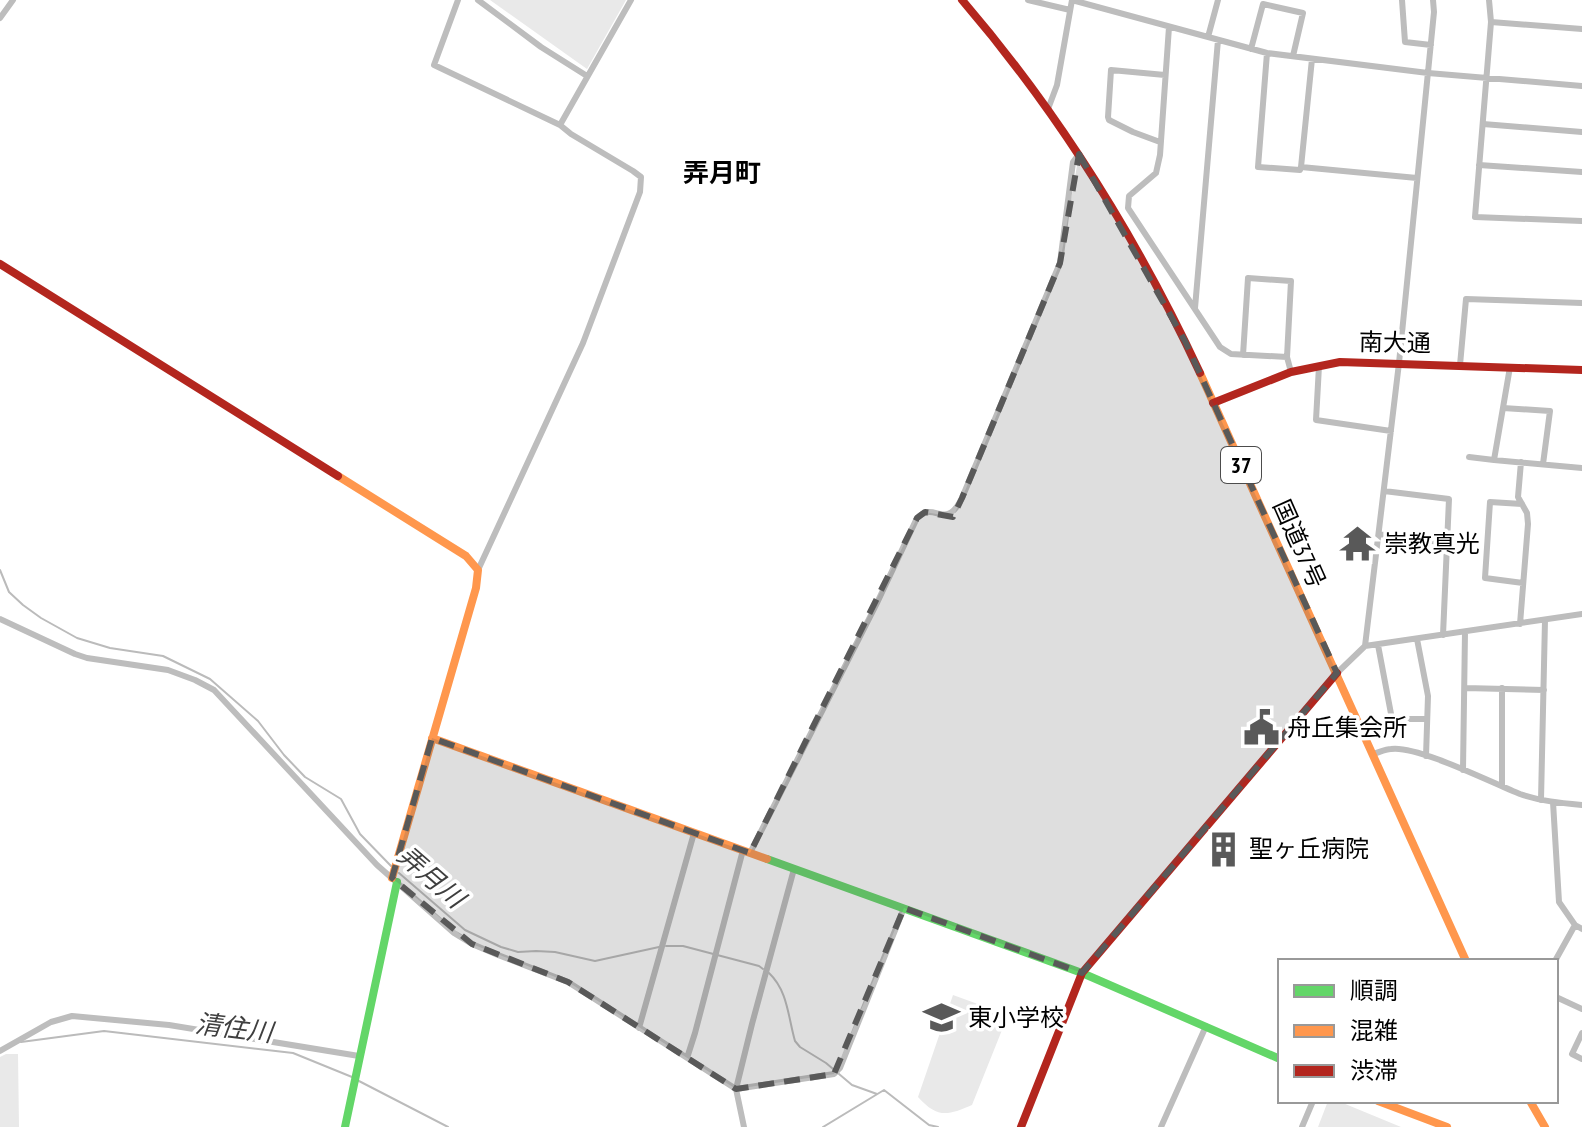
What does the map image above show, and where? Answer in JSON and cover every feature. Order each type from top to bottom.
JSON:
[{"type":"main road","name":"国道37号","points":[[962,0],[992,34],[1048,109],[1140,253],[1185,341],[1465,959]]},
{"type":"main road","points":[[0,264],[466,556],[478,570],[476,588],[394,880],[345,1127]]},
{"type":"main road","name":"南大通","points":[[1213,403],[1291,372],[1362,361],[1582,370]]},
{"type":"main road","points":[[1021,1127],[1082,973],[1337,673]]},
{"type":"main road","points":[[432,738],[1082,973],[1278,1058]]},
{"type":"main road","points":[[1383,1103],[1447,1127]]},
{"type":"main road","points":[[1531,1103],[1545,1127]]},
{"type":"street","points":[[0,18],[13,0]]},
{"type":"street","points":[[458,0],[434,65],[560,125],[641,177],[640,192],[583,343],[478,570]]},
{"type":"street","points":[[478,0],[541,47],[587,76]]},
{"type":"street","points":[[560,125],[631,0]]},
{"type":"street","points":[[1028,0],[1070,10]]},
{"type":"street","points":[[1048,109],[1057,85],[1072,0],[1267,53],[1428,73],[1582,86]]},
{"type":"street","points":[[1208,37],[1218,0]]},
{"type":"street","points":[[1402,0],[1405,42],[1431,45]]},
{"type":"street","points":[[1337,673],[1365,646],[1399,363],[1433,0]]},
{"type":"street","points":[[1489,0],[1491,22],[1475,217],[1582,221]]},
{"type":"street","points":[[1251,49],[1263,4],[1303,13],[1293,56]]},
{"type":"street","points":[[1491,22],[1582,29]]},
{"type":"street","points":[[1169,27],[1156,173],[1129,196],[1128,208],[1220,347],[1231,354],[1287,357]]},
{"type":"street","points":[[1195,308],[1218,40]]},
{"type":"street","points":[[1267,53],[1258,167],[1300,170],[1301,167],[1417,178]]},
{"type":"street","points":[[1301,167],[1312,59]]},
{"type":"street","points":[[1160,142],[1109,120],[1111,70],[1165,75]]},
{"type":"street","points":[[1483,124],[1582,132]]},
{"type":"street","points":[[687,1058],[746,852],[876,605],[917,518],[925,512],[952,513],[962,498],[1060,263],[1073,162],[1079,154]]},
{"type":"street","points":[[1479,165],[1582,172]]},
{"type":"street","points":[[1243,355],[1248,278],[1291,281],[1287,357],[1291,372]]},
{"type":"street","points":[[1460,365],[1466,299],[1582,303]]},
{"type":"street","points":[[1319,366],[1316,420],[1391,431]]},
{"type":"street","points":[[1494,460],[1510,367]]},
{"type":"street","points":[[1503,408],[1550,411],[1543,464]]},
{"type":"street","points":[[1469,457],[1582,468]]},
{"type":"street","points":[[1520,624],[1528,524],[1527,513],[1518,497],[1521,462]]},
{"type":"street","points":[[1384,491],[1449,499],[1443,635]]},
{"type":"street","points":[[1522,504],[1490,502],[1485,578],[1523,583]]},
{"type":"street","points":[[1379,534],[1447,543]]},
{"type":"street","points":[[1365,646],[1582,614]]},
{"type":"street","points":[[0,619],[87,658],[168,670],[214,690],[377,865],[454,933],[472,944],[568,982],[736,1089],[827,1077],[840,1068],[904,908]]},
{"type":"street","points":[[1541,800],[1545,620]]},
{"type":"street","points":[[1463,770],[1465,632]]},
{"type":"street","points":[[1417,639],[1428,696],[1426,756]]},
{"type":"street","points":[[1378,645],[1392,719],[1427,719]]},
{"type":"street","points":[[1465,688],[1544,690]]},
{"type":"street","points":[[1502,688],[1502,786]]},
{"type":"street","points":[[1373,754],[1391,748],[1426,756],[1523,795],[1582,805]]},
{"type":"street","points":[[1553,802],[1559,902],[1579,927],[1556,959]]},
{"type":"street","points":[[639,1028],[694,833]]},
{"type":"street","points":[[744,1127],[736,1089],[794,869]]},
{"type":"street","points":[[1558,998],[1582,1009]]},
{"type":"street","points":[[0,1051],[51,1022],[72,1016],[169,1025],[359,1056]]},
{"type":"street","points":[[1161,1127],[1206,1026]]},
{"type":"street","points":[[1582,1033],[1572,1054],[1582,1059]]},
{"type":"street","points":[[1302,1127],[1312,1103]]},
{"type":"highlighted area","points":[[1079,154],[1185,341],[1337,673],[1082,973],[904,908],[834,1074],[736,1089],[568,982],[472,944],[392,878],[432,738],[750,853],[917,518],[925,512],[953,517],[962,498],[1060,263]]},
{"type":"shaded area","points":[[490,0],[626,0],[587,69]]},
{"type":"shaded area","points":[[953,995],[1008,1015],[972,1105],[943,1113],[931,1109],[918,1097]]},
{"type":"shaded area","points":[[18,1054],[19,1127],[0,1127],[0,1057]]},
{"type":"shaded area","points":[[1327,1103],[1343,1103],[1401,1127],[1318,1127]]},
{"type":"waterway","name":"弄月川","points":[[0,570],[9,592],[23,605],[77,638],[110,648],[163,656],[210,679],[258,721],[305,777],[341,799],[360,834],[391,866]]},
{"type":"waterway","name":"弄月川","points":[[399,873],[465,930],[518,952],[555,952],[595,961],[659,947]]},
{"type":"waterway","name":"弄月川","points":[[666,946],[683,946],[763,969]]},
{"type":"waterway","name":"弄月川","points":[[769,973],[784,996],[795,1041],[800,1047],[826,1063],[852,1085],[877,1094]]},
{"type":"waterway","name":"清住川","points":[[21,1042],[104,1031],[293,1053],[352,1077]]},
{"type":"waterway","name":"清住川","points":[[357,1080],[448,1127]]},
{"type":"waterway","name":"清住川","points":[[823,1127],[884,1090],[929,1125],[938,1127]]},
{"type":"traffic: fast","points":[[767,859],[1082,973],[1278,1058]]},
{"type":"traffic: fast","points":[[345,1127],[397,882]]},
{"type":"traffic: slow","points":[[1200,373],[1465,959]]},
{"type":"traffic: slow","points":[[338,476],[466,556],[478,570],[476,588],[392,878]]},
{"type":"traffic: slow","points":[[432,738],[767,859]]},
{"type":"traffic: slow","points":[[1383,1103],[1447,1127]]},
{"type":"traffic: slow","points":[[1531,1103],[1545,1127]]},
{"type":"traffic: jam","points":[[962,0],[1031,87],[1094,178],[1150,274],[1200,373]]},
{"type":"traffic: jam","points":[[0,264],[338,476]]},
{"type":"traffic: jam","points":[[1213,403],[1291,372],[1340,362],[1582,370]]},
{"type":"traffic: jam","points":[[1021,1127],[1082,973],[1337,673]]},
{"type":"place","name":"崇教真光","points":[[1358,544]]},
{"type":"place","name":"舟丘集会所","points":[[1261,728]]},
{"type":"place","name":"聖ヶ丘病院","points":[[1223,849]]},
{"type":"place","name":"東小学校","points":[[942,1018]]},
{"type":"district","name":"弄月町","points":[[722,173]]}]
